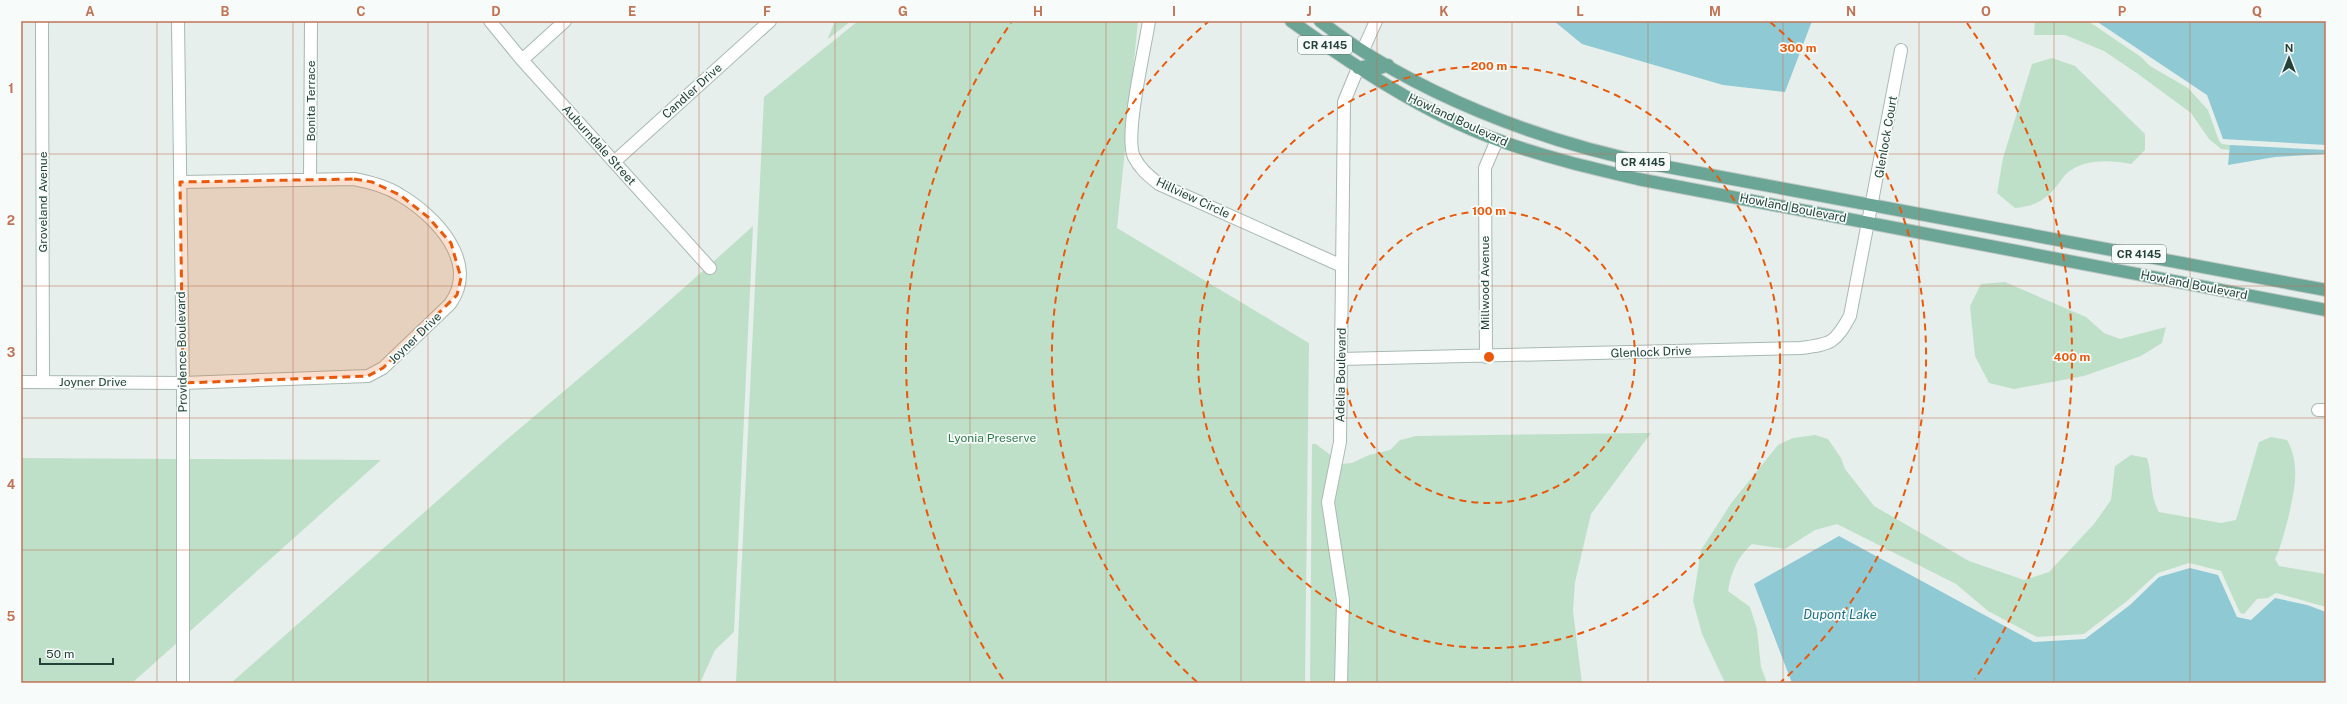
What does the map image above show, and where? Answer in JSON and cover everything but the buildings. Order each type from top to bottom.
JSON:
[{"type":"main road","name":"Howland Boulevard","points":[[1291,21],[1358,68],[1440,114],[1496,140],[1540,154],[1600,170],[2326,310]]},
{"type":"main road","name":"Howland Boulevard","points":[[1320,21],[1363,50],[1448,98],[1526,130],[1593,151],[1644,162],[2326,290]]},
{"type":"main road","points":[[1358,68],[1371,65],[1377,69],[1388,65]]},
{"type":"street","name":"Groveland Avenue","points":[[42,21],[43,382]]},
{"type":"street","name":"Providence Boulevard","points":[[178,21],[182,383],[183,683]]},
{"type":"street","name":"Bonita Terrace","points":[[310,180],[311,21]]},
{"type":"street","name":"Auburndale Street","points":[[490,21],[522,60],[710,268]]},
{"type":"street","points":[[522,60],[565,21]]},
{"type":"street","name":"Candler Drive","points":[[614,162],[770,21]]},
{"type":"street","name":"Hillview Circle","points":[[1149,21],[1131,132],[1133,156],[1144,172],[1159,184],[1342,266]]},
{"type":"street","points":[[1363,50],[1376,21]]},
{"type":"street","name":"Glenlock Court","points":[[1870,223],[1901,50]]},
{"type":"street","name":"Adelia Boulevard","points":[[1341,683],[1343,600],[1328,502],[1340,442],[1344,102],[1358,68]]},
{"type":"street","name":"Millwood Avenue","points":[[1486,357],[1485,168],[1496,140]]},
{"type":"street","name":"Joyner Drive","points":[[21,382],[182,383],[368,376],[383,368],[450,304],[457,295],[461,278],[459,262],[451,242],[428,217],[400,195],[372,182],[354,179],[180,182]]},
{"type":"street","name":"Glenlock Drive","points":[[1341,359],[1486,357],[1802,348],[1823,345],[1838,338],[1850,316],[1870,223]]},
{"type":"highlighted area","points":[[354,179],[372,182],[400,195],[428,217],[451,243],[461,278],[457,295],[383,368],[368,376],[183,383],[180,182]]},
{"type":"green space","points":[[835,21],[851,21],[828,39],[828,38]]},
{"type":"green space","name":"Lyonia Preserve","points":[[858,21],[1138,21],[1117,228],[1309,343],[1305,683],[736,683],[764,97]]},
{"type":"green space","points":[[2035,21],[2088,21],[2141,57],[2150,66],[2188,88],[2208,110],[2219,141],[2222,144],[2230,145],[2231,150],[2221,149],[2209,139],[2191,113],[2104,51],[2065,35],[2034,35]]},
{"type":"green space","points":[[2052,58],[2075,66],[2145,134],[2145,150],[2131,164],[2106,161],[2081,165],[2066,174],[2051,193],[2042,200],[2027,206],[2015,208],[1997,193],[2003,158],[2032,64]]},
{"type":"green space","points":[[753,226],[734,632],[715,650],[700,683],[231,683],[505,441],[642,325],[705,269],[711,275],[717,267],[713,262]]},
{"type":"green space","points":[[2005,282],[2086,317],[2104,333],[2120,339],[2166,327],[2162,343],[2141,356],[2084,376],[2014,389],[1989,383],[1975,356],[1970,306],[1981,284]]},
{"type":"green space","points":[[1651,433],[1591,514],[1575,582],[1573,611],[1582,683],[1310,683],[1312,444],[1316,444],[1342,464],[1352,463],[1369,455],[1390,450],[1400,440],[1416,436]]},
{"type":"green space","points":[[1815,435],[1828,439],[1841,458],[1845,469],[1874,506],[1969,561],[2024,580],[2049,572],[2094,524],[2111,500],[2115,466],[2131,455],[2147,458],[2152,492],[2159,512],[2221,523],[2236,520],[2259,442],[2271,437],[2287,440],[2294,459],[2294,486],[2291,508],[2275,559],[2279,566],[2326,574],[2326,607],[2276,593],[2268,598],[2257,599],[2244,614],[2240,613],[2221,571],[2189,563],[2158,573],[2127,601],[2084,634],[2037,637],[1988,611],[1956,584],[1837,524],[1815,530],[1785,549],[1752,544],[1739,559],[1733,571],[1728,591],[1750,607],[1757,629],[1761,667],[1767,683],[1725,683],[1702,634],[1693,601],[1701,550],[1732,502],[1778,445],[1793,438]]},
{"type":"green space","points":[[21,458],[178,459],[178,642],[132,683],[21,683]]},
{"type":"green space","points":[[188,459],[381,460],[188,633]]},
{"type":"water","points":[[1554,21],[1812,21],[1785,92],[1723,85],[1582,44]]},
{"type":"water","points":[[2096,21],[2326,21],[2326,145],[2223,139],[2207,95]]},
{"type":"water","points":[[2230,145],[2326,150],[2326,154],[2275,157],[2228,165]]},
{"type":"water","name":"Dupont Lake","points":[[1839,536],[2034,642],[2085,639],[2130,605],[2159,577],[2190,568],[2218,575],[2237,617],[2251,620],[2275,598],[2307,605],[2326,612],[2326,683],[1792,683],[1754,584]]}]
